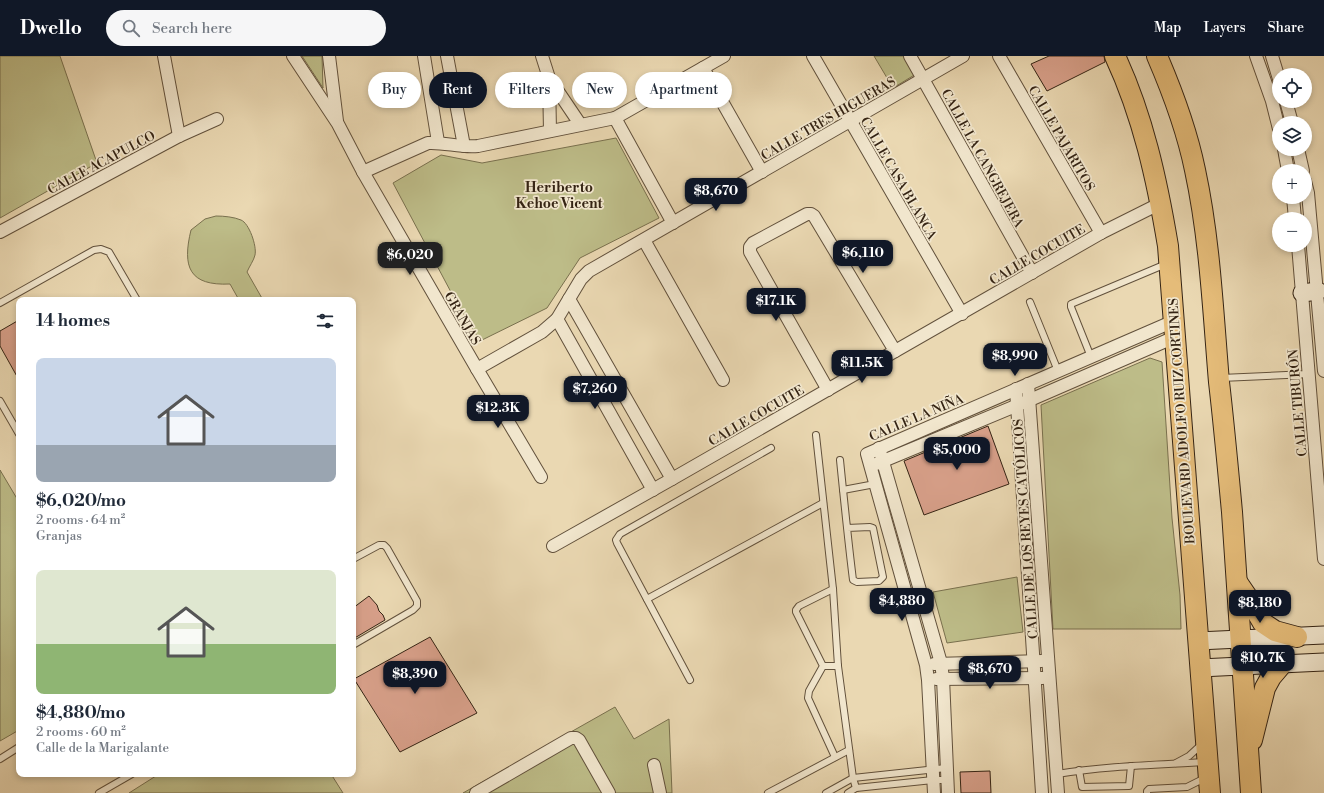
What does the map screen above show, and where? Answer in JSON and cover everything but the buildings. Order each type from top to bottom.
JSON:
[{"type":"main road","name":"BOULEVARD ADOLFO RUIZ CORTINES","points":[[1115,56],[1136,106],[1148,148],[1161,203],[1169,263],[1208,777]]},
{"type":"main road","points":[[1157,56],[1183,122],[1195,168],[1204,216],[1216,324],[1219,378],[1232,511],[1251,793]]},
{"type":"main road","points":[[1237,582],[1263,623],[1275,630],[1297,637]]},
{"type":"main road","points":[[1248,755],[1265,688],[1271,677],[1282,664]]},
{"type":"street","points":[[164,56],[179,136]]},
{"type":"street","points":[[293,56],[338,124]]},
{"type":"street","points":[[329,56],[338,124]]},
{"type":"street","points":[[424,56],[438,142]]},
{"type":"street","points":[[447,56],[464,146]]},
{"type":"street","points":[[542,56],[547,72]]},
{"type":"street","points":[[363,172],[421,145],[438,142],[464,146],[478,146],[615,118],[724,56]]},
{"type":"street","name":"CALLE CASA BLANCA","points":[[813,56],[962,314]]},
{"type":"street","name":"CALLE LA CANGREJERA","points":[[910,56],[1032,273]]},
{"type":"street","name":"CALLE TRES HIGUERAS","points":[[476,369],[542,332],[557,319],[584,275],[850,122],[923,78],[964,56]]},
{"type":"street","name":"CALLE PAJARITOS","points":[[999,56],[1101,233]]},
{"type":"street","points":[[1256,56],[1276,116]]},
{"type":"street","points":[[1272,56],[1276,68]]},
{"type":"street","points":[[703,68],[762,172]]},
{"type":"street","points":[[564,100],[580,124]]},
{"type":"street","points":[[550,108],[550,131]]},
{"type":"street","points":[[615,118],[673,223]]},
{"type":"street","name":"CALLE ACAPULCO","points":[[0,232],[179,136],[217,119]]},
{"type":"street","name":"GRANJAS","points":[[338,124],[363,172],[476,369],[541,477]]},
{"type":"street","name":"CALLE COCUITE","points":[[553,546],[962,314],[1101,233],[1161,203]]},
{"type":"street","name":"CALLE TIBURÓN","points":[[1308,204],[1310,292],[1308,374],[1324,559]]},
{"type":"street","points":[[828,390],[750,252],[750,247],[753,243],[807,214],[814,216],[895,351]]},
{"type":"street","points":[[644,240],[722,380]]},
{"type":"street","name":"CALLE TIBURÓN","points":[[1300,252],[1310,292],[1324,371]]},
{"type":"street","points":[[569,299],[672,479]]},
{"type":"street","points":[[557,319],[653,490]]},
{"type":"street","points":[[934,793],[926,665],[870,467],[1030,400],[1174,329]]},
{"type":"street","name":"CALLE LA NIÑA","points":[[870,467],[867,454],[879,448],[1091,357],[1174,329]]},
{"type":"street","name":"CALLE DE LOS REYES CATÓLICOS","points":[[1028,384],[1058,793]]},
{"type":"street","name":"CALLE DE LOS REYES CATÓLICOS","points":[[1016,389],[1042,793]]},
{"type":"street","points":[[879,448],[941,663],[948,793]]},
{"type":"street","points":[[1198,641],[1324,635]]},
{"type":"street","points":[[926,665],[941,663],[1049,661]]},
{"type":"street","points":[[1200,668],[1324,662]]},
{"type":"street","points":[[928,680],[943,678],[1050,679]]},
{"type":"street","points":[[476,793],[571,738],[576,738],[579,740],[607,792]]},
{"type":"street","points":[[654,765],[660,793]]},
{"type":"lane","points":[[0,303],[94,250],[101,249],[109,252],[135,297]]},
{"type":"lane","points":[[1091,357],[1071,304],[1169,263]]},
{"type":"lane","points":[[1030,302],[1058,371]]},
{"type":"lane","points":[[1219,378],[1308,374]]},
{"type":"lane","points":[[0,401],[16,429]]},
{"type":"lane","points":[[816,435],[833,589],[838,666],[853,778],[856,788]]},
{"type":"lane","points":[[690,680],[617,543],[617,537],[771,448]]},
{"type":"lane","points":[[840,460],[847,528],[853,580],[857,582],[882,580],[883,577],[872,528],[847,528]]},
{"type":"lane","points":[[843,490],[875,484]]},
{"type":"lane","points":[[647,599],[824,503]]},
{"type":"lane","points":[[356,557],[379,545],[384,545],[388,548],[417,601],[417,606],[413,610],[356,643]]},
{"type":"lane","points":[[823,666],[796,610],[798,606],[833,589]]},
{"type":"lane","points":[[823,666],[838,666]]},
{"type":"lane","points":[[823,666],[809,691],[808,698],[835,757]]},
{"type":"lane","points":[[1174,764],[1189,756],[1205,739]]},
{"type":"lane","points":[[0,758],[16,750]]},
{"type":"lane","points":[[768,793],[849,750]]},
{"type":"lane","points":[[1057,774],[1080,770],[1174,764],[1208,777]]},
{"type":"lane","points":[[1080,770],[1082,787],[1129,786],[1131,766]]},
{"type":"lane","points":[[826,793],[853,778],[947,774]]},
{"type":"lane","points":[[848,793],[856,788],[947,774]]},
{"type":"lane","points":[[99,793],[127,777]]},
{"type":"lane","points":[[1147,793],[1146,791],[1149,789],[1187,787],[1208,777]]},
{"type":"shaded area","points":[[0,56],[60,56],[97,163],[0,218]]},
{"type":"shaded area","points":[[302,56],[322,56],[323,88]]},
{"type":"shaded area","points":[[874,56],[905,56],[916,74],[893,88]]},
{"type":"shaded area","points":[[616,138],[659,218],[580,258],[547,308],[480,341],[452,294],[393,183],[441,155],[482,163]]},
{"type":"shaded area","points":[[216,216],[229,217],[241,220],[247,225],[254,241],[255,251],[254,257],[247,272],[261,297],[237,297],[230,284],[205,282],[197,278],[192,272],[188,254],[188,243],[191,230],[205,219]]},
{"type":"shaded area","points":[[1150,358],[1162,362],[1172,518],[1180,595],[1181,629],[1053,629],[1041,405]]},
{"type":"shaded area","points":[[0,470],[16,497],[16,732],[0,741]]},
{"type":"shaded area","points":[[1017,577],[1023,632],[947,643],[933,592]]},
{"type":"shaded area","points":[[615,707],[634,739],[669,719],[672,793],[463,793]]},
{"type":"shaded area","points":[[154,777],[333,777],[343,793],[129,793]]},
{"type":"district","name":"Heriberto Kehoe Vicent","points":[[559,196]]}]
